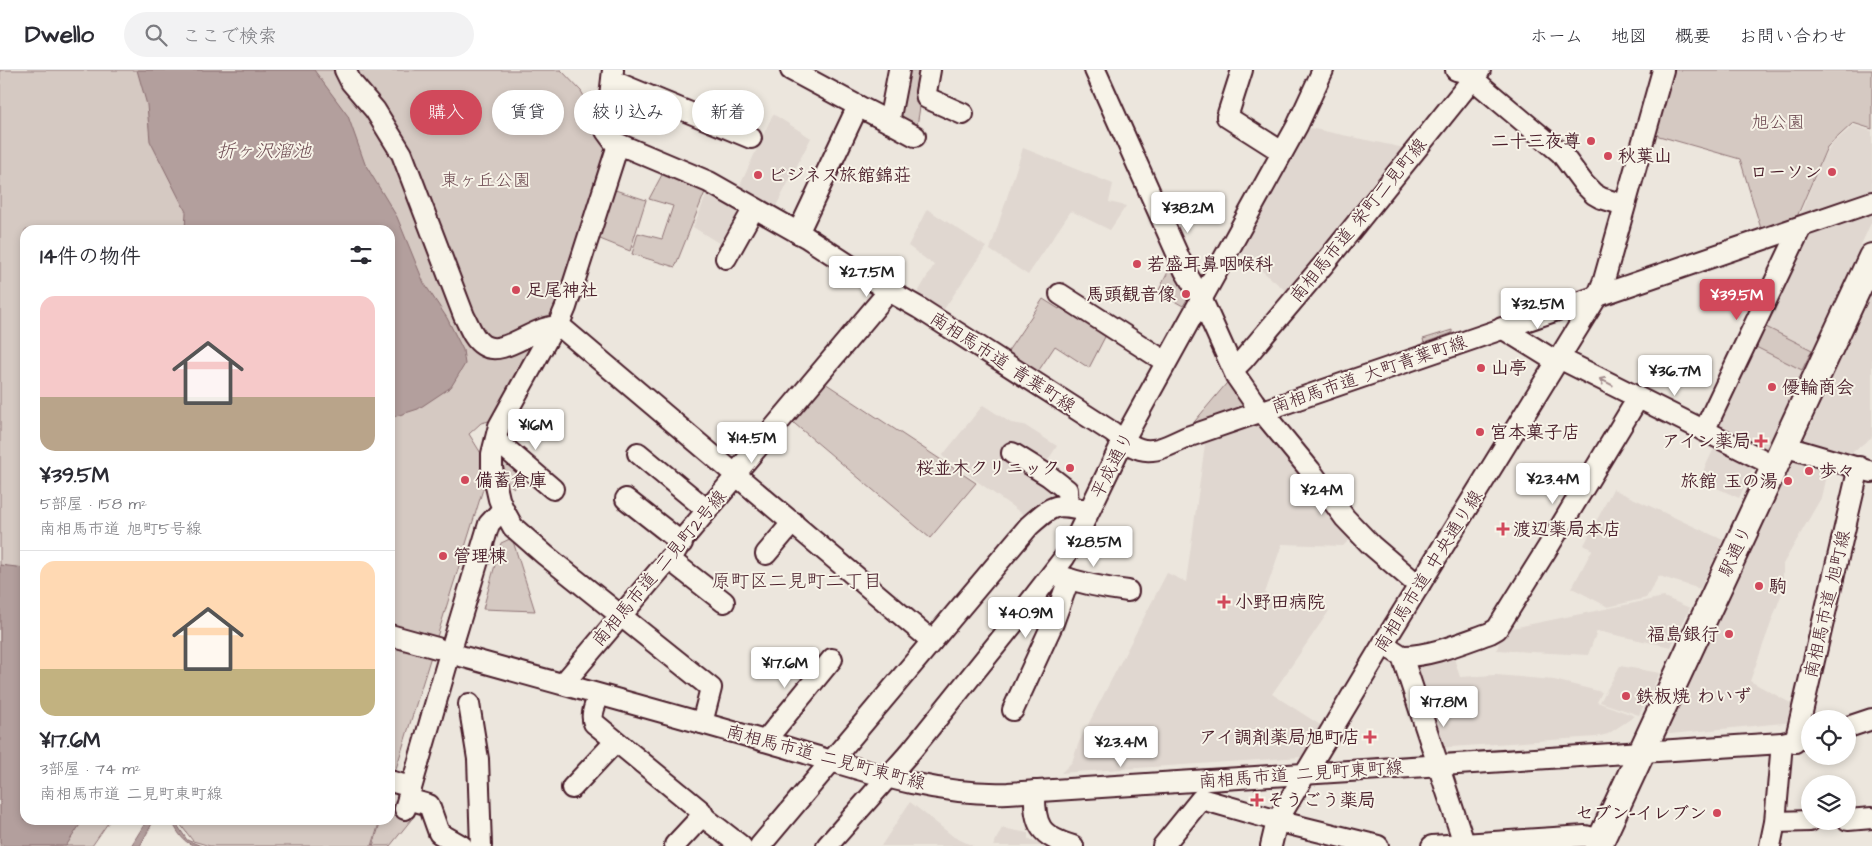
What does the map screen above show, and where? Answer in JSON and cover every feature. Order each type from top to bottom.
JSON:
[{"type":"main road","name":"駅通り","points":[[1599,843],[1872,257]]},
{"type":"street","points":[[344,70],[351,82],[376,110],[402,154],[464,316],[475,338],[484,346],[494,348],[508,345],[538,331],[556,326],[564,329],[932,641]]},
{"type":"street","points":[[791,70],[915,136]]},
{"type":"street","points":[[889,122],[899,70]]},
{"type":"street","points":[[930,70],[926,92],[927,98],[963,114]]},
{"type":"street","points":[[1242,70],[1227,117],[1282,152]]},
{"type":"street","name":"平成通り","points":[[827,846],[888,778],[1061,576],[1088,511],[1123,441],[1282,152],[1323,70]]},
{"type":"street","name":"南相馬市道 中央通り線","points":[[1271,846],[1277,821],[1383,644],[1598,295],[1604,280],[1663,70]]},
{"type":"street","points":[[1099,74],[1185,271],[1201,298],[1236,376],[1345,518],[1371,545],[1419,586]]},
{"type":"street","points":[[1471,74],[1561,153],[1584,184],[1594,194],[1624,205]]},
{"type":"street","name":"南相馬市道 栄町二見町線","points":[[1234,369],[1324,264],[1471,74]]},
{"type":"street","points":[[702,723],[711,688],[513,527],[499,499],[492,472],[492,454],[499,426],[566,307],[618,144],[614,142],[606,131],[613,76],[751,138]]},
{"type":"street","points":[[798,233],[858,106]]},
{"type":"street","name":"南相馬市道 青葉町線","points":[[618,144],[709,182],[798,233],[919,308],[1112,432],[1123,441]]},
{"type":"street","name":"南相馬市道 大町青葉町線","points":[[1123,441],[1136,447],[1155,451],[1187,437],[1872,202]]},
{"type":"street","points":[[726,258],[754,208]]},
{"type":"street","points":[[1704,431],[1800,227]]},
{"type":"street","name":"南相馬市道 二見町2号線","points":[[563,684],[669,559],[736,474],[889,291]]},
{"type":"street","points":[[1060,294],[1166,362]]},
{"type":"street","points":[[1502,328],[1558,360],[1704,431],[1779,456],[1865,470]]},
{"type":"street","points":[[1383,644],[1402,656],[1412,656],[1490,633],[1497,629],[1638,398]]},
{"type":"street","points":[[496,440],[553,489]]},
{"type":"street","points":[[638,453],[707,510]]},
{"type":"street","points":[[1012,453],[1049,476],[1066,490],[1068,506]]},
{"type":"street","name":"南相馬市道 旭町線","points":[[1770,846],[1774,822],[1865,470]]},
{"type":"street","points":[[626,499],[682,543]]},
{"type":"street","points":[[760,846],[1029,526],[1048,510],[1056,506],[1068,506],[1088,511]]},
{"type":"street","points":[[408,798],[443,651],[489,524],[503,509]]},
{"type":"street","points":[[766,554],[793,522]]},
{"type":"street","points":[[669,559],[724,602]]},
{"type":"street","points":[[1013,710],[1053,623],[1061,576],[1107,589],[1128,591]]},
{"type":"street","name":"南相馬市道 二見町東町線","points":[[395,637],[832,760],[888,778],[932,787],[980,792],[1201,790],[1306,773],[1438,766],[1796,741]]},
{"type":"street","points":[[1402,656],[1464,844]]},
{"type":"street","points":[[765,741],[832,659]]},
{"type":"street","points":[[599,695],[592,719],[594,723],[701,811],[705,818],[742,846]]},
{"type":"street","points":[[469,704],[478,759],[481,846]]},
{"type":"street","points":[[1856,724],[1872,719]]},
{"type":"street","points":[[572,788],[615,742]]},
{"type":"street","points":[[395,786],[408,798],[429,805],[439,833],[462,846]]},
{"type":"street","points":[[1162,846],[1201,790],[1277,821],[1378,846]]},
{"type":"street","points":[[1035,791],[1036,813],[1043,831],[1050,837],[1073,846]]},
{"type":"street","points":[[675,845],[703,815]]},
{"type":"street","points":[[1856,819],[1872,818]]},
{"type":"street","points":[[1774,822],[1801,821]]},
{"type":"street","points":[[1432,846],[1585,836],[1599,843]]},
{"type":"shaded area","points":[[773,114],[811,138],[773,212],[737,192]]},
{"type":"shaded area","points":[[1854,125],[1872,131],[1872,192],[1799,217],[1822,160],[1832,144]]},
{"type":"shaded area","points":[[1305,127],[1409,149],[1291,295],[1238,251]]},
{"type":"shaded area","points":[[1023,148],[1113,184],[1109,202],[1126,206],[1110,230],[1071,211],[1028,275],[990,250]]},
{"type":"shaded area","points":[[709,189],[744,211],[725,247],[693,227]]},
{"type":"shaded area","points":[[1872,208],[1872,221],[1764,455],[1709,429],[1802,233]]},
{"type":"shaded area","points":[[927,209],[986,247],[940,315],[914,299],[934,265],[908,246]]},
{"type":"shaded area","points":[[1872,292],[1872,437],[1845,458],[1801,447]]},
{"type":"shaded area","points":[[983,405],[1011,423],[1024,425],[1057,446],[1044,466],[1073,483],[1028,518],[942,456]]},
{"type":"shaded area","name":"小野田病院","points":[[1258,419],[1354,535],[1343,546],[1282,544],[1265,593],[1329,611],[1272,694],[1325,728],[1308,754],[1303,757],[1061,773],[1072,762],[1079,742],[1167,573],[1186,582],[1206,437]]},
{"type":"shaded area","points":[[1717,442],[1756,462],[1739,498],[1699,480]]},
{"type":"shaded area","points":[[1796,457],[1828,466],[1821,498],[1783,564],[1783,590],[1750,681],[1796,706],[1794,722],[1670,734],[1666,731]]},
{"type":"shaded area","points":[[1613,489],[1723,540],[1700,589],[1659,576],[1646,598],[1608,607],[1572,588],[1592,550],[1584,545]]},
{"type":"shaded area","points":[[1664,597],[1690,608],[1671,647],[1597,631],[1588,655],[1497,650],[1502,630]]},
{"type":"shaded area","points":[[1453,655],[1460,677],[1496,675],[1554,680],[1602,692],[1597,702],[1635,716],[1608,734],[1596,737],[1436,748],[1410,667]]},
{"type":"shaded area","points":[[1620,666],[1660,673],[1639,715],[1600,702]]},
{"type":"shaded area","points":[[910,802],[954,837],[973,846],[881,846]]},
{"type":"shaded area","points":[[1002,828],[1028,833],[1028,839],[1052,846],[993,846]]},
{"type":"green space","name":"東ヶ丘公園","points":[[0,70],[561,70],[580,90],[574,90],[574,135],[606,135],[612,145],[609,188],[646,200],[630,251],[595,237],[497,419],[481,423],[469,434],[482,455],[488,473],[395,772],[395,225],[20,225],[20,825],[107,825],[92,846],[0,846]]},
{"type":"green space","points":[[904,70],[926,70],[916,132],[895,121]]},
{"type":"green space","name":"旭公園","points":[[1670,70],[1872,70],[1872,129],[1853,123],[1827,147],[1796,219],[1762,232],[1740,159],[1652,134]]},
{"type":"green space","points":[[665,169],[707,187],[675,267],[632,254],[638,233],[662,239],[673,206],[649,199]]},
{"type":"green space","points":[[1173,262],[1189,296],[1183,306],[1158,292]]},
{"type":"green space","points":[[1043,299],[1059,309],[1063,305],[1108,331],[1089,368],[1055,346],[1037,373],[1006,354]]},
{"type":"green space","points":[[1760,324],[1812,350],[1802,370],[1750,344]]},
{"type":"green space","points":[[1452,330],[1452,333],[1424,343],[1423,339]]},
{"type":"green space","points":[[1231,378],[1245,408],[1190,427]]},
{"type":"green space","points":[[825,383],[976,483],[930,538],[789,419]]},
{"type":"green space","points":[[499,449],[526,473],[514,488],[498,476]]},
{"type":"green space","points":[[512,538],[535,611],[483,609],[501,543]]},
{"type":"green space","points":[[395,810],[415,815],[390,846],[373,846],[379,825],[395,825]]},
{"type":"green space","points":[[181,825],[378,825],[372,846],[210,846],[193,841]]},
{"type":"water","name":"折ヶ沢溜池","points":[[137,70],[314,70],[348,116],[365,164],[397,217],[424,283],[447,318],[463,350],[465,364],[451,387],[418,409],[395,416],[395,225],[185,225],[186,212],[150,141],[147,105]]},
{"type":"water","points":[[0,565],[20,567],[20,825],[80,825],[66,846],[5,846],[0,843]]},
{"type":"water","points":[[144,825],[151,825],[140,846],[131,846]]},
{"type":"water","points":[[174,825],[177,825],[187,840],[201,846],[190,844]]},
{"type":"place","name":"二十三夜尊","points":[[1591,141]]},
{"type":"place","name":"秋葉山","points":[[1608,156]]},
{"type":"place","name":"ローソン","points":[[1832,172]]},
{"type":"place","name":"ビジネス旅館錦荘","points":[[758,175]]},
{"type":"place","name":"若盛耳鼻咽喉科","points":[[1137,264]]},
{"type":"place","name":"足尾神社","points":[[516,290]]},
{"type":"place","name":"馬頭観音像","points":[[1186,294]]},
{"type":"place","name":"山亭","points":[[1481,368]]},
{"type":"place","name":"優輪商会","points":[[1772,387]]},
{"type":"place","name":"宮本菓子店","points":[[1480,432]]},
{"type":"place","name":"アイン薬局","points":[[1761,441]]},
{"type":"place","name":"桜並木クリニック","points":[[1070,468]]},
{"type":"place","name":"歩々","points":[[1809,471]]},
{"type":"place","name":"備蓄倉庫","points":[[465,480]]},
{"type":"place","name":"旅館 玉の湯","points":[[1788,481]]},
{"type":"place","name":"渡辺薬局本店","points":[[1503,529]]},
{"type":"place","name":"管理棟","points":[[443,556]]},
{"type":"place","name":"駒","points":[[1759,586]]},
{"type":"place","name":"小野田病院","points":[[1224,602]]},
{"type":"place","name":"福島銀行","points":[[1729,634]]},
{"type":"place","name":"鉄板焼 わいず","points":[[1626,696]]},
{"type":"place","name":"アイ調剤薬局旭町店","points":[[1370,737]]},
{"type":"place","name":"そうごう薬局","points":[[1257,800]]},
{"type":"place","name":"セブン-イレブン","points":[[1717,813]]},
{"type":"district","name":"原町区二見町二丁目","points":[[797,580]]}]
